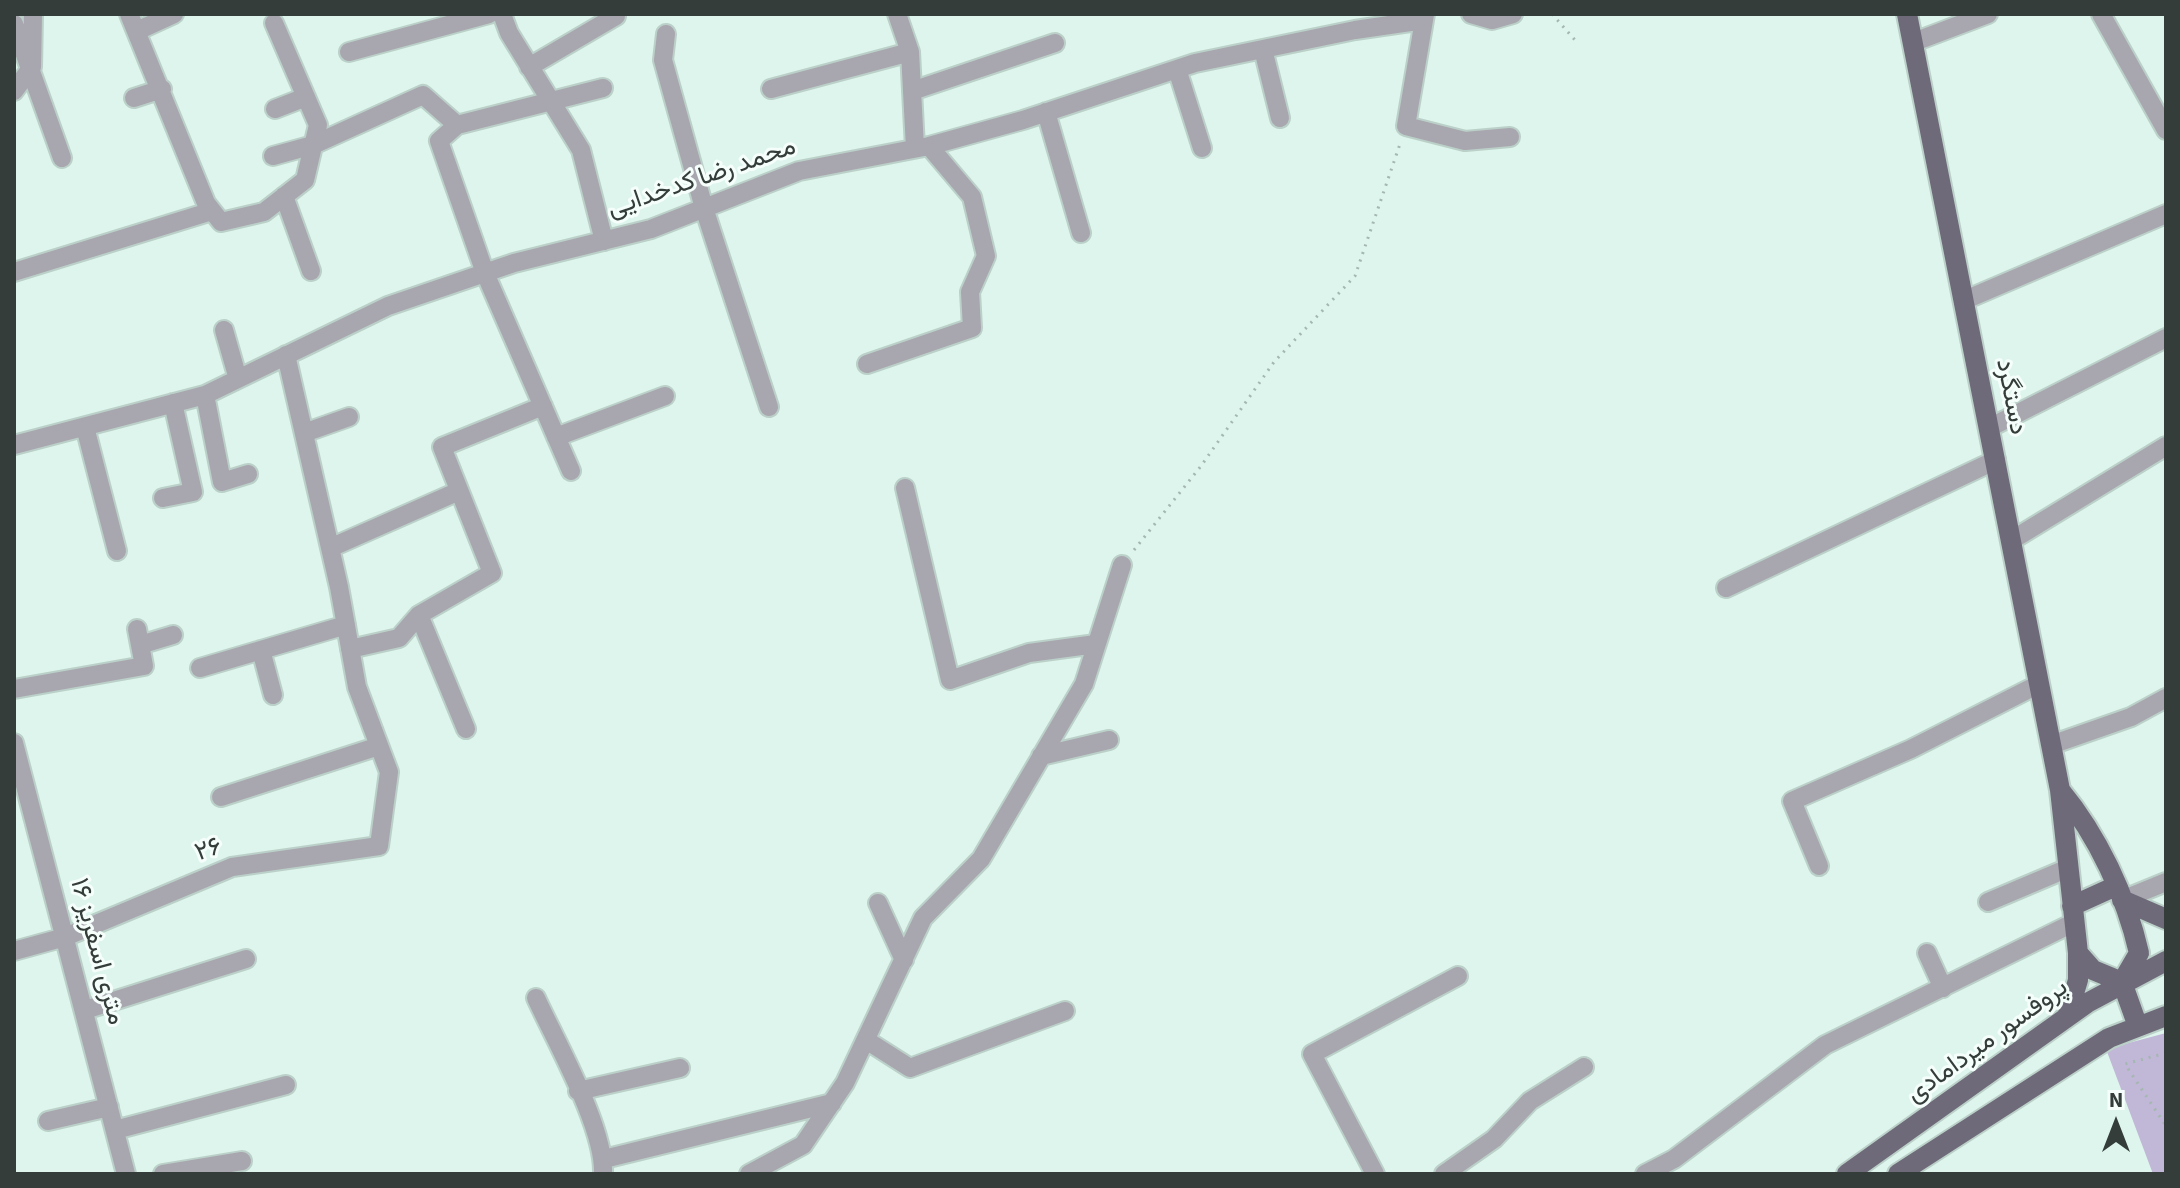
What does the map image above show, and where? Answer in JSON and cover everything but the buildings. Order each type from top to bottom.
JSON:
[{"type":"main road","name":"دستگرد","points":[[1907,14],[2060,790],[2066,869],[2078,953],[2078,980],[2067,1017]]},
{"type":"main road","name":"دستگرد","points":[[2060,790],[2078,811],[2119,893],[2139,953],[2122,982]]},
{"type":"main road","points":[[2072,914],[2119,893],[2166,919]]},
{"type":"main road","points":[[2078,953],[2093,970],[2122,982],[2137,1024]]},
{"type":"main road","name":"پروفسور میردامادی","points":[[1847,1174],[2067,1017],[2122,982],[2166,961]]},
{"type":"main road","points":[[1898,1174],[2109,1038],[2137,1024],[2166,1016]]},
{"type":"street","points":[[14,91],[32,67],[33,14]]},
{"type":"street","points":[[174,14],[133,23],[212,211],[221,222],[264,212],[305,180],[318,125],[274,23]]},
{"type":"street","points":[[349,52],[489,14]]},
{"type":"street","points":[[502,14],[529,67],[581,150],[604,241]]},
{"type":"street","points":[[867,364],[972,328],[970,292],[986,256],[972,197],[922,147],[912,91],[910,52],[897,14]]},
{"type":"street","points":[[1471,14],[1492,20],[1513,14]]},
{"type":"street","points":[[1914,42],[1988,14]]},
{"type":"street","points":[[2101,14],[2166,130]]},
{"type":"street","points":[[529,67],[616,16]]},
{"type":"street","points":[[1425,17],[1406,126],[1465,141],[1510,137]]},
{"type":"street","name":"محمد رضا کدخدایی","points":[[14,445],[205,395],[388,306],[485,273],[651,229],[799,171],[922,147],[1046,112],[1177,69],[1425,17]]},
{"type":"street","points":[[14,24],[32,67],[62,158]]},
{"type":"street","points":[[666,34],[663,60],[704,208],[769,407]]},
{"type":"street","points":[[912,91],[1055,43]]},
{"type":"street","points":[[1263,49],[1280,118]]},
{"type":"street","points":[[771,89],[910,52]]},
{"type":"street","points":[[1177,69],[1202,148]]},
{"type":"street","points":[[571,471],[485,273],[439,141],[457,125],[603,88]]},
{"type":"street","points":[[134,98],[162,89]]},
{"type":"street","points":[[273,156],[313,145],[423,95],[457,125]]},
{"type":"street","points":[[275,109],[306,97]]},
{"type":"street","points":[[1046,112],[1081,233]]},
{"type":"street","points":[[284,196],[311,271]]},
{"type":"street","points":[[14,272],[212,211]]},
{"type":"street","points":[[1965,300],[2166,214]]},
{"type":"street","points":[[224,330],[238,379]]},
{"type":"street","points":[[1989,428],[2166,338]]},
{"type":"street","points":[[221,797],[379,746],[357,687],[330,548],[286,355]]},
{"type":"street","points":[[205,395],[222,482],[248,474]]},
{"type":"street","points":[[556,437],[665,396]]},
{"type":"street","points":[[163,498],[193,492],[173,403]]},
{"type":"street","points":[[350,649],[399,638],[419,615],[492,573],[442,447],[543,406]]},
{"type":"street","points":[[304,433],[349,417]]},
{"type":"street","points":[[85,427],[117,551]]},
{"type":"street","points":[[2012,540],[2166,446]]},
{"type":"street","points":[[1726,588],[1996,460]]},
{"type":"street","points":[[905,488],[950,680],[1029,653],[1096,644]]},
{"type":"street","points":[[330,548],[459,491]]},
{"type":"street","points":[[749,1174],[803,1145],[832,1103],[866,1040],[923,918],[981,859],[1084,684],[1122,565]]},
{"type":"street","points":[[419,615],[466,729]]},
{"type":"street","points":[[200,668],[346,625]]},
{"type":"street","points":[[14,689],[144,666],[138,637],[173,635]]},
{"type":"street","points":[[261,650],[273,695]]},
{"type":"street","points":[[1819,866],[1792,801],[1911,749],[2039,684]]},
{"type":"street","points":[[2051,745],[2131,717],[2166,698]]},
{"type":"street","points":[[1041,756],[1109,740]]},
{"type":"street","name":"۱۶ متری اسفریز","points":[[14,743],[126,1174]]},
{"type":"street","name":"۲۶","points":[[15,948],[65,937],[232,867],[379,846],[389,772],[379,746]]},
{"type":"street","points":[[1988,902],[2066,869]]},
{"type":"street","points":[[2119,893],[2166,882]]},
{"type":"street","points":[[878,903],[904,960]]},
{"type":"street","points":[[1645,1174],[1674,1159],[1825,1045],[1943,988],[2072,914]]},
{"type":"street","points":[[1927,953],[1943,988]]},
{"type":"street","points":[[85,1010],[246,959]]},
{"type":"street","points":[[1375,1174],[1312,1054],[1458,976]]},
{"type":"street","points":[[536,998],[578,1091],[604,1167],[832,1103]]},
{"type":"street","points":[[866,1040],[910,1068],[1065,1011]]},
{"type":"street","points":[[1444,1174],[1494,1139],[1530,1101],[1584,1067]]},
{"type":"street","points":[[578,1091],[680,1068]]},
{"type":"street","points":[[115,1130],[286,1085]]},
{"type":"street","points":[[48,1121],[109,1107]]},
{"type":"street","points":[[163,1174],[242,1161]]},
{"type":"path","points":[[1552,14],[1575,40]]},
{"type":"path","points":[[1122,565],[1201,466],[1274,362],[1355,276],[1406,126]]},
{"type":"path","points":[[2166,1053],[2125,1064],[2166,1126]]},
{"type":"shaded area","points":[[2166,1033],[2166,1174],[2153,1174],[2106,1049]]}]
